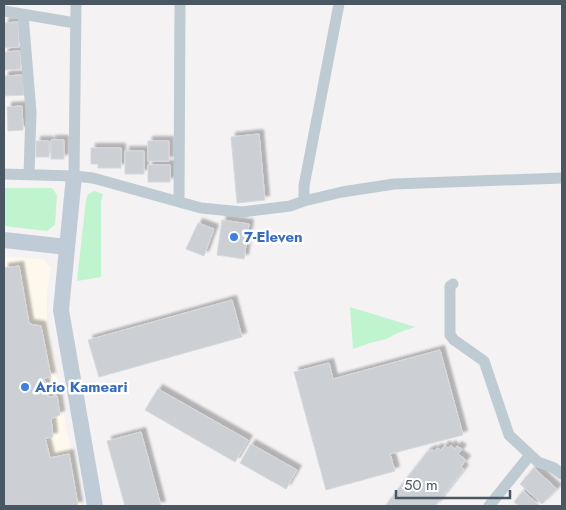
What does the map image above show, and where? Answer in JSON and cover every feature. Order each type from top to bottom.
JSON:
[{"type":"street","points":[[76,4],[74,176],[61,310],[95,506]]},
{"type":"street","points":[[179,202],[180,4]]},
{"type":"street","points":[[304,201],[304,186],[339,4]]},
{"type":"street","points":[[4,11],[75,23]]},
{"type":"street","points":[[23,15],[31,112],[29,174]]},
{"type":"street","points":[[4,174],[93,178],[202,208],[242,212],[290,206],[342,192],[394,184],[562,178]]},
{"type":"street","points":[[4,240],[67,247]]},
{"type":"street","points":[[453,284],[450,286],[450,335],[484,362],[509,435],[538,462],[554,468],[562,474]]},
{"type":"street","points":[[489,506],[530,455]]},
{"type":"shaded area","name":"Ario Kameari","points":[[4,257],[43,259],[51,267],[47,292],[47,324],[81,506],[4,506]]},
{"type":"green space","points":[[4,188],[52,188],[57,195],[55,225],[47,231],[4,226]]},
{"type":"green space","points":[[94,191],[103,194],[101,202],[101,277],[77,281],[86,200],[88,194]]},
{"type":"green space","points":[[350,307],[415,327],[386,339],[353,349]]},
{"type":"building","points":[[18,22],[19,47],[4,48],[4,23]]},
{"type":"building","points":[[20,51],[21,69],[4,70],[4,52]]},
{"type":"building","points":[[23,75],[24,95],[4,96],[4,76]]},
{"type":"building","points":[[22,106],[23,130],[8,131],[7,107]]},
{"type":"building","points":[[259,134],[265,200],[237,203],[231,137]]},
{"type":"building","points":[[51,140],[64,140],[64,159],[51,159]]},
{"type":"building","points":[[36,141],[49,141],[49,157],[36,157]]},
{"type":"building","points":[[148,141],[169,141],[169,161],[148,161]]},
{"type":"building","points":[[91,148],[121,148],[121,168],[98,168],[98,164],[91,164]]},
{"type":"building","points":[[125,151],[144,151],[144,174],[125,174]]},
{"type":"building","points":[[148,165],[170,165],[170,182],[148,182]]},
{"type":"building","points":[[222,220],[249,224],[244,259],[217,255]]},
{"type":"building","points":[[198,223],[214,229],[204,256],[186,249]]},
{"type":"building","name":"Ario Kameari","points":[[19,266],[29,324],[41,326],[51,377],[44,378],[48,397],[57,396],[60,415],[51,419],[53,437],[45,438],[50,458],[69,454],[78,506],[4,506],[4,268]]},
{"type":"building","points":[[232,300],[242,337],[99,377],[88,340]]},
{"type":"building","points":[[440,350],[463,435],[390,454],[395,471],[326,490],[294,372],[329,363],[333,379]]},
{"type":"building","points":[[158,389],[248,440],[235,462],[145,410]]},
{"type":"building","points":[[141,432],[161,506],[125,506],[107,441]]},
{"type":"building","points":[[251,444],[297,470],[286,489],[240,463]]},
{"type":"building","points":[[445,445],[448,448],[451,445],[455,449],[457,446],[462,449],[458,454],[466,460],[461,467],[464,469],[435,506],[385,506],[427,452],[434,451],[437,448],[441,450]]},
{"type":"building","points":[[534,468],[557,489],[542,504],[520,484]]},
{"type":"building","points":[[523,491],[540,506],[519,506],[514,502]]},
{"type":"place","name":"7-Eleven","points":[[234,237]]},
{"type":"place","name":"Ario Kameari","points":[[25,387]]}]
